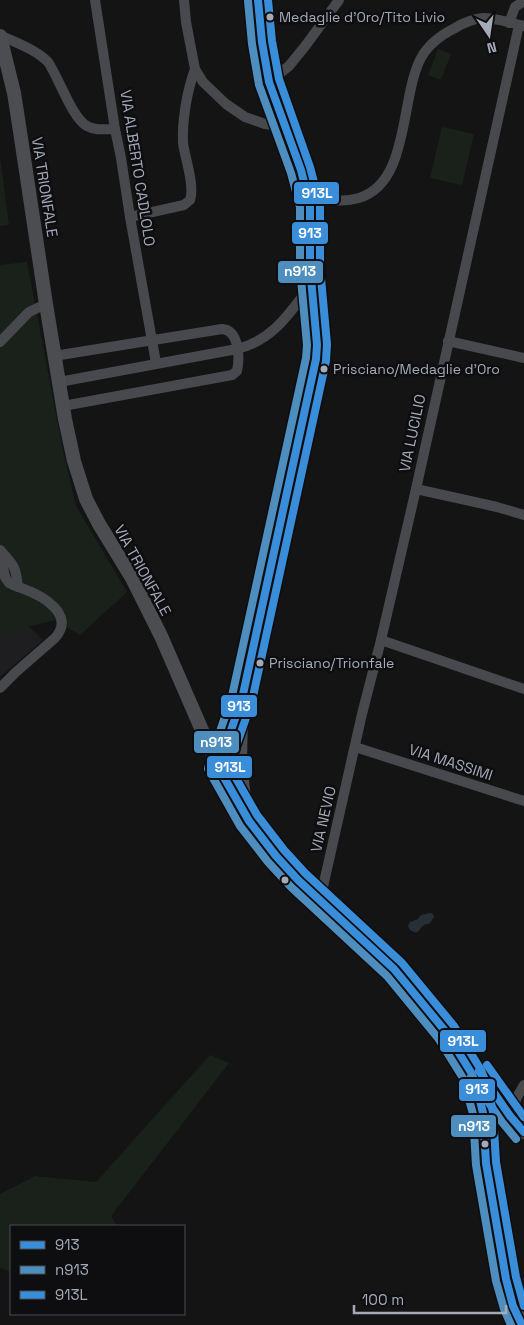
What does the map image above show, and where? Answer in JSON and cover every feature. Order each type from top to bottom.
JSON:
[{"type":"main road","points":[[218,767],[242,699],[316,359],[317,340],[310,268],[311,220],[307,193],[301,170],[269,82],[263,52],[258,0]]},
{"type":"main road","name":"VIA TRIONFALE","points":[[1,48],[19,125],[63,406],[74,461],[86,499],[132,578],[153,619],[218,767],[254,828],[298,880],[394,969],[480,1072],[510,1116],[524,1132]]},
{"type":"main road","points":[[242,699],[240,763],[246,815]]},
{"type":"main road","name":"VIA TRIONFALE","points":[[446,1032],[474,1079],[480,1097],[486,1164],[506,1279],[513,1306],[522,1325]]},
{"type":"street","name":"VIA ALBERTO CADLOLO","points":[[95,0],[115,129],[122,158],[130,217],[156,363]]},
{"type":"street","points":[[184,0],[195,69],[212,92],[236,112],[265,124],[284,127]]},
{"type":"street","points":[[269,82],[289,66],[339,0]]},
{"type":"street","name":"VIA LUCILIO","points":[[354,746],[416,489],[516,41],[515,8],[524,1]]},
{"type":"street","points":[[307,193],[335,201],[364,196],[378,187],[387,176],[394,161],[416,72],[420,59],[425,52],[442,36],[468,22],[484,18],[514,23]]},
{"type":"street","points":[[1,48],[34,52],[48,62],[76,114],[85,125],[93,128],[115,129]]},
{"type":"street","points":[[130,217],[184,205],[190,200],[192,192],[183,136],[188,93],[195,69]]},
{"type":"street","points":[[59,382],[237,349],[257,342],[275,330],[312,284]]},
{"type":"street","points":[[0,342],[30,312],[46,304]]},
{"type":"street","points":[[54,356],[225,329],[232,333],[239,360],[237,372],[232,375],[63,406]]},
{"type":"street","points":[[448,341],[524,358]]},
{"type":"street","points":[[416,489],[497,506],[524,515]]},
{"type":"street","points":[[0,552],[5,577],[9,583],[24,588],[54,607],[61,616],[62,625],[60,632],[55,638],[0,688]]},
{"type":"street","points":[[381,640],[524,689]]},
{"type":"street","name":"VIA MASSIMI","points":[[354,746],[524,801]]},
{"type":"street","name":"VIA NEVIO","points":[[320,900],[354,746]]},
{"type":"street","points":[[483,1114],[489,1109],[494,1108],[502,1110],[510,1116],[524,1085]]},
{"type":"shaded area","points":[[438,49],[451,54],[441,80],[428,75]]},
{"type":"shaded area","points":[[442,127],[474,134],[462,185],[430,178]]},
{"type":"shaded area","points":[[0,157],[9,225],[0,226]]},
{"type":"shaded area","points":[[27,262],[63,451],[76,506],[127,592],[80,635],[55,620],[0,634],[0,265]]},
{"type":"shaded area","points":[[17,615],[43,640],[0,677],[0,620]]},
{"type":"shaded area","points":[[430,913],[434,917],[429,924],[424,925],[417,932],[410,930],[408,926],[410,922],[418,919],[421,915]]},
{"type":"shaded area","points":[[210,1055],[229,1063],[111,1216],[116,1225],[10,1225],[10,1272],[0,1268],[0,1194],[35,1176],[96,1182]]},
{"type":"transit line","name":"913","points":[[258,0],[262,42],[269,82],[301,170],[310,206],[310,267],[317,345],[316,359],[242,699],[218,767],[249,821],[276,856],[298,880],[394,969],[446,1032],[472,1074],[483,1113],[486,1163],[506,1279],[513,1306],[522,1325]]},
{"type":"transit line","name":"913L","points":[[268,0],[272,41],[279,79],[310,167],[320,205],[320,267],[327,344],[326,361],[252,701],[229,766],[257,815],[284,850],[305,873],[402,963],[454,1026],[481,1070],[493,1112],[496,1162],[516,1277],[524,1306]]},
{"type":"transit line","name":"n913","points":[[248,1],[252,44],[259,85],[291,173],[300,207],[300,268],[307,345],[306,358],[232,696],[208,769],[240,826],[268,862],[291,887],[387,976],[438,1038],[463,1078],[473,1114],[476,1165],[496,1281],[511,1325]]},
{"type":"transit line","name":"913L","points":[[487,1065],[524,1117]]},
{"type":"transit line","name":"913","points":[[479,1071],[510,1116],[524,1132]]},
{"type":"transit line","name":"n913","points":[[471,1077],[516,1139]]},
{"type":"place","name":"Medaglie d'Oro/Tito Livio","points":[[270,17]]},
{"type":"place","name":"Prisciano/Medaglie d'Oro","points":[[324,369]]},
{"type":"place","name":"Prisciano/Trionfale","points":[[260,663]]}]
